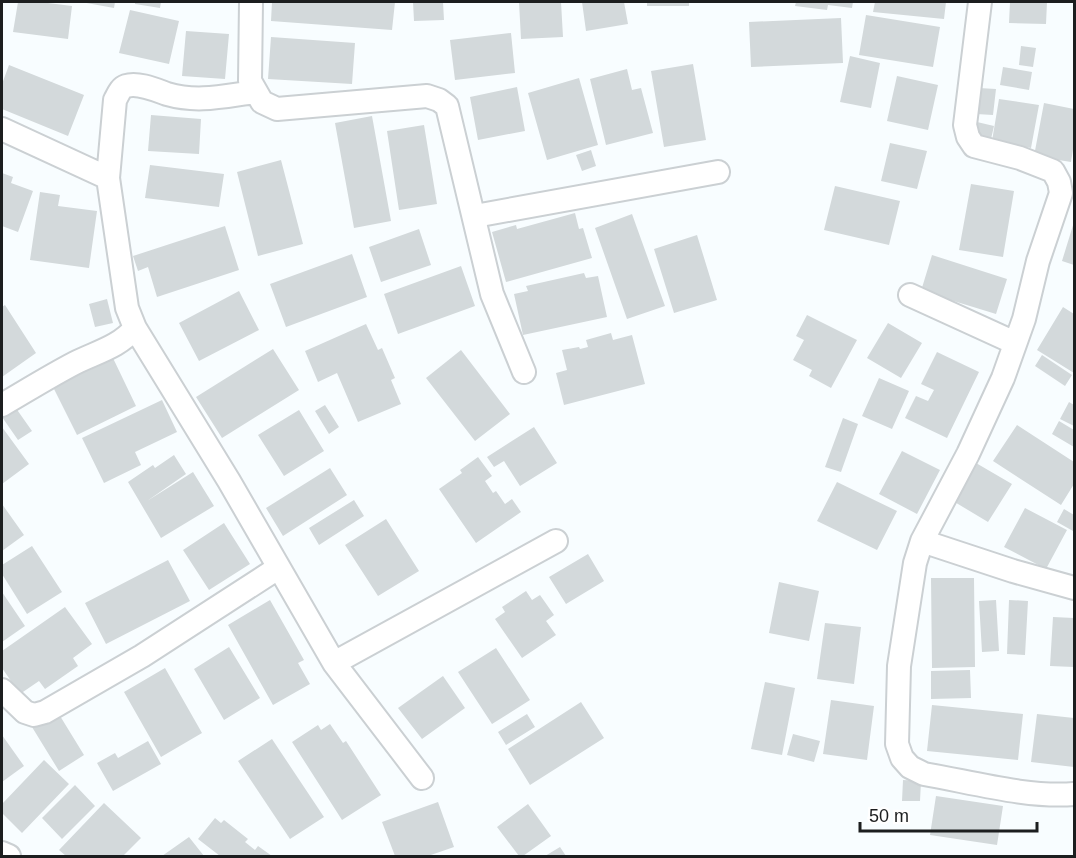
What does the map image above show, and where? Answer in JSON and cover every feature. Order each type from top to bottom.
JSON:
[{"type":"street","points":[[251,2],[253,87],[262,102],[277,109],[427,96],[440,100],[447,106],[492,294],[524,372]]},
{"type":"street","points":[[980,2],[965,125],[968,137],[974,146],[1020,158],[1053,171],[1059,182],[1061,193],[1038,261],[1024,319],[1003,378],[968,454],[922,541],[915,562],[899,666],[897,744],[902,758],[910,767],[924,774],[1055,796],[1074,794]]},
{"type":"street","points":[[253,87],[232,95],[209,99],[185,99],[140,86],[127,86],[115,100],[108,178],[127,308],[135,328],[217,461],[334,663],[422,778]]},
{"type":"street","points":[[2,129],[108,178]]},
{"type":"street","points":[[475,216],[718,172]]},
{"type":"street","points":[[910,295],[1015,343]]},
{"type":"street","points":[[2,405],[76,363],[115,346],[126,339],[135,328]]},
{"type":"street","points":[[334,663],[556,541]]},
{"type":"street","points":[[922,541],[1074,588]]},
{"type":"street","points":[[2,690],[25,712],[34,715],[45,712],[142,656],[278,568]]},
{"type":"street","points":[[2,853],[9,856]]},
{"type":"building","points":[[18,2],[72,6],[68,39],[13,32]]},
{"type":"building","points":[[81,2],[115,2],[114,8]]},
{"type":"building","points":[[135,2],[161,2],[160,8],[135,4]]},
{"type":"building","points":[[272,2],[395,2],[392,30],[271,21]]},
{"type":"building","points":[[413,2],[443,2],[444,20],[414,21]]},
{"type":"building","points":[[519,2],[561,2],[563,37],[521,39]]},
{"type":"building","points":[[582,2],[624,2],[628,24],[586,31]]},
{"type":"building","points":[[647,2],[689,2],[689,6],[647,6]]},
{"type":"building","points":[[796,2],[853,2],[852,8],[828,5],[827,10],[795,6]]},
{"type":"building","points":[[875,2],[946,2],[944,19],[873,12]]},
{"type":"building","points":[[1010,2],[1047,2],[1046,24],[1009,23]]},
{"type":"building","points":[[130,10],[179,21],[169,64],[119,53]]},
{"type":"building","points":[[866,15],[940,27],[933,67],[859,55]]},
{"type":"building","points":[[841,18],[843,63],[751,67],[749,22]]},
{"type":"building","points":[[186,31],[229,34],[225,79],[182,76]]},
{"type":"building","points":[[511,33],[515,73],[455,80],[450,40]]},
{"type":"building","points":[[271,37],[355,43],[352,84],[268,79]]},
{"type":"building","points":[[1021,46],[1036,48],[1033,67],[1019,65]]},
{"type":"building","points":[[850,56],[880,63],[871,108],[840,102]]},
{"type":"building","points":[[693,64],[706,140],[664,147],[651,71]]},
{"type":"building","points":[[9,65],[84,95],[68,136],[2,109],[2,84]]},
{"type":"building","points":[[1003,67],[1032,72],[1029,90],[1000,85]]},
{"type":"building","points":[[627,69],[632,90],[641,88],[653,133],[606,145],[590,79]]},
{"type":"building","points":[[897,76],[938,85],[928,130],[887,121]]},
{"type":"building","points":[[579,78],[598,145],[547,160],[528,93]]},
{"type":"building","points":[[517,87],[525,131],[478,140],[470,97]]},
{"type":"building","points":[[979,88],[996,89],[993,115],[976,114]]},
{"type":"building","points":[[999,99],[1039,105],[1031,148],[992,141]]},
{"type":"building","points":[[1044,103],[1074,109],[1074,143],[1071,162],[1034,156]]},
{"type":"building","points":[[151,115],[201,119],[199,154],[148,151]]},
{"type":"building","points":[[372,116],[391,221],[354,228],[335,123]]},
{"type":"building","points":[[977,122],[994,126],[991,139],[974,135]]},
{"type":"building","points":[[424,125],[437,204],[399,210],[387,131]]},
{"type":"building","points":[[890,143],[927,151],[917,189],[881,181]]},
{"type":"building","points":[[591,150],[596,166],[582,171],[576,155]]},
{"type":"building","points":[[281,160],[303,244],[258,256],[237,172]]},
{"type":"building","points":[[150,165],[224,174],[219,207],[145,198]]},
{"type":"building","points":[[2,173],[13,177],[11,183],[33,191],[18,232],[2,226]]},
{"type":"building","points":[[971,184],[1014,191],[1003,257],[959,250]]},
{"type":"building","points":[[835,186],[900,201],[889,245],[824,230]]},
{"type":"building","points":[[40,192],[60,195],[58,206],[97,211],[89,268],[30,260]]},
{"type":"building","points":[[575,213],[579,229],[583,228],[592,258],[506,282],[492,232],[516,225],[517,229]]},
{"type":"building","points":[[632,214],[665,306],[627,319],[595,228]]},
{"type":"building","points":[[1074,222],[1074,265],[1062,261]]},
{"type":"building","points":[[225,226],[239,270],[157,297],[148,267],[138,271],[133,256]]},
{"type":"building","points":[[419,229],[431,265],[381,282],[369,247]]},
{"type":"building","points":[[697,235],[717,300],[674,313],[654,249]]},
{"type":"building","points":[[352,254],[367,297],[286,327],[270,284]]},
{"type":"building","points":[[932,255],[1007,279],[996,314],[921,291]]},
{"type":"building","points":[[461,266],[475,306],[398,334],[384,294]]},
{"type":"building","points":[[584,273],[586,278],[598,276],[607,317],[523,335],[514,294],[528,291],[526,286]]},
{"type":"building","points":[[239,291],[259,330],[199,361],[179,323]]},
{"type":"building","points":[[107,299],[113,323],[95,327],[89,304]]},
{"type":"building","points":[[5,305],[36,353],[2,377],[2,307]]},
{"type":"building","points":[[1063,307],[1074,314],[1074,373],[1037,350]]},
{"type":"building","points":[[807,315],[857,340],[831,388],[809,376],[812,370],[793,360],[804,340],[796,336]]},
{"type":"building","points":[[888,323],[922,343],[901,378],[867,358]]},
{"type":"building","points":[[366,324],[378,350],[382,348],[395,378],[391,380],[401,404],[358,422],[337,373],[318,382],[305,351]]},
{"type":"building","points":[[611,333],[613,340],[632,335],[645,384],[564,405],[556,373],[567,370],[562,350],[588,347],[586,340]]},
{"type":"building","points":[[273,349],[299,390],[222,438],[196,397]]},
{"type":"building","points":[[461,350],[510,414],[475,441],[426,378]]},
{"type":"building","points":[[937,352],[979,372],[947,438],[905,418],[916,396],[928,401],[934,390],[921,384]]},
{"type":"building","points":[[1042,355],[1072,375],[1065,386],[1035,366]]},
{"type":"building","points":[[112,356],[136,406],[77,435],[52,385]]},
{"type":"building","points":[[879,378],[909,391],[892,429],[862,416]]},
{"type":"building","points":[[162,400],[177,432],[135,452],[141,465],[104,483],[82,438]]},
{"type":"building","points":[[1069,402],[1074,405],[1074,426],[1060,419]]},
{"type":"building","points":[[13,404],[32,431],[18,440],[2,417],[2,413]]},
{"type":"building","points":[[325,405],[339,427],[329,434],[315,411]]},
{"type":"building","points":[[299,410],[324,451],[284,476],[258,435]]},
{"type":"building","points":[[843,418],[858,424],[841,472],[825,467]]},
{"type":"building","points":[[1059,421],[1074,430],[1074,447],[1052,434]]},
{"type":"building","points":[[1017,425],[1074,462],[1074,484],[1061,505],[993,461]]},
{"type":"building","points":[[2,427],[29,464],[2,484]]},
{"type":"building","points":[[534,427],[557,463],[520,486],[504,461],[494,467],[487,457]]},
{"type":"building","points":[[902,451],[940,470],[917,514],[879,494]]},
{"type":"building","points":[[174,455],[186,474],[147,501],[193,472],[214,506],[161,538],[128,482],[153,465],[155,468]]},
{"type":"building","points":[[478,457],[492,476],[485,481],[493,493],[496,491],[505,504],[512,499],[521,512],[476,543],[439,489],[462,473],[460,470]]},
{"type":"building","points":[[976,463],[1012,484],[988,522],[953,501]]},
{"type":"building","points":[[330,468],[347,495],[283,536],[266,508]]},
{"type":"building","points":[[837,482],[897,511],[877,550],[817,521]]},
{"type":"building","points":[[354,500],[364,516],[319,545],[309,528]]},
{"type":"building","points":[[2,504],[24,535],[2,551]]},
{"type":"building","points":[[1025,508],[1067,530],[1046,569],[1004,547]]},
{"type":"building","points":[[1064,509],[1074,515],[1073,531],[1057,522]]},
{"type":"building","points":[[386,519],[419,571],[378,596],[345,545]]},
{"type":"building","points":[[224,523],[250,564],[209,590],[183,550]]},
{"type":"building","points":[[32,546],[62,592],[27,614],[2,574],[2,565]]},
{"type":"building","points":[[588,554],[604,581],[566,604],[549,577]]},
{"type":"building","points":[[168,560],[190,601],[106,644],[85,603]]},
{"type":"building","points":[[931,578],[974,578],[975,667],[932,668]]},
{"type":"building","points":[[779,582],[819,591],[809,641],[769,633]]},
{"type":"building","points":[[526,591],[532,600],[540,595],[554,615],[546,621],[556,635],[522,658],[495,619],[505,612],[502,607]]},
{"type":"building","points":[[2,592],[25,626],[2,642]]},
{"type":"building","points":[[270,600],[304,660],[298,663],[310,684],[273,705],[228,625]]},
{"type":"building","points":[[996,600],[999,651],[982,652],[979,601]]},
{"type":"building","points":[[1009,600],[1028,601],[1025,655],[1007,654]]},
{"type":"building","points":[[65,607],[92,644],[73,658],[78,666],[45,689],[39,681],[20,694],[2,668],[2,651]]},
{"type":"building","points":[[1053,617],[1074,618],[1074,667],[1050,666]]},
{"type":"building","points":[[825,623],[861,627],[854,684],[817,679]]},
{"type":"building","points":[[229,647],[260,698],[224,720],[194,669]]},
{"type":"building","points":[[496,648],[530,700],[492,724],[458,672]]},
{"type":"building","points":[[165,668],[202,733],[161,757],[124,692]]},
{"type":"building","points":[[970,670],[971,698],[931,699],[931,671]]},
{"type":"building","points":[[443,676],[465,708],[422,739],[398,708]]},
{"type":"building","points":[[765,682],[795,688],[782,755],[751,749]]},
{"type":"building","points":[[831,700],[874,706],[867,760],[823,754]]},
{"type":"building","points":[[581,702],[604,738],[530,785],[508,749]]},
{"type":"building","points":[[932,705],[1023,714],[1018,760],[927,751]]},
{"type":"building","points":[[57,711],[84,755],[59,771],[32,727]]},
{"type":"building","points":[[527,714],[535,727],[506,745],[498,732]]},
{"type":"building","points":[[1037,714],[1074,718],[1074,767],[1031,762]]},
{"type":"building","points":[[330,724],[343,743],[346,741],[381,795],[342,820],[292,742],[318,725],[321,730]]},
{"type":"building","points":[[793,734],[820,741],[814,762],[787,755]]},
{"type":"building","points":[[2,735],[24,766],[2,782]]},
{"type":"building","points":[[272,739],[324,817],[290,839],[238,761]]},
{"type":"building","points":[[148,741],[161,764],[113,791],[97,763],[115,753],[118,758]]},
{"type":"building","points":[[44,760],[69,784],[22,833],[2,813],[2,804]]},
{"type":"building","points":[[903,780],[921,781],[920,801],[902,801]]},
{"type":"building","points":[[75,785],[95,806],[62,839],[42,818]]},
{"type":"building","points":[[936,796],[1003,806],[997,845],[930,835]]},
{"type":"building","points":[[438,802],[454,847],[428,856],[395,856],[382,822]]},
{"type":"building","points":[[104,803],[141,838],[123,856],[66,856],[59,850]]},
{"type":"building","points":[[528,804],[551,836],[523,856],[519,856],[497,827]]},
{"type":"building","points":[[215,818],[221,823],[224,820],[248,839],[245,842],[255,850],[258,846],[272,856],[220,856],[198,839]]},
{"type":"building","points":[[189,837],[204,856],[162,856]]},
{"type":"building","points":[[560,847],[566,856],[545,856]]}]
